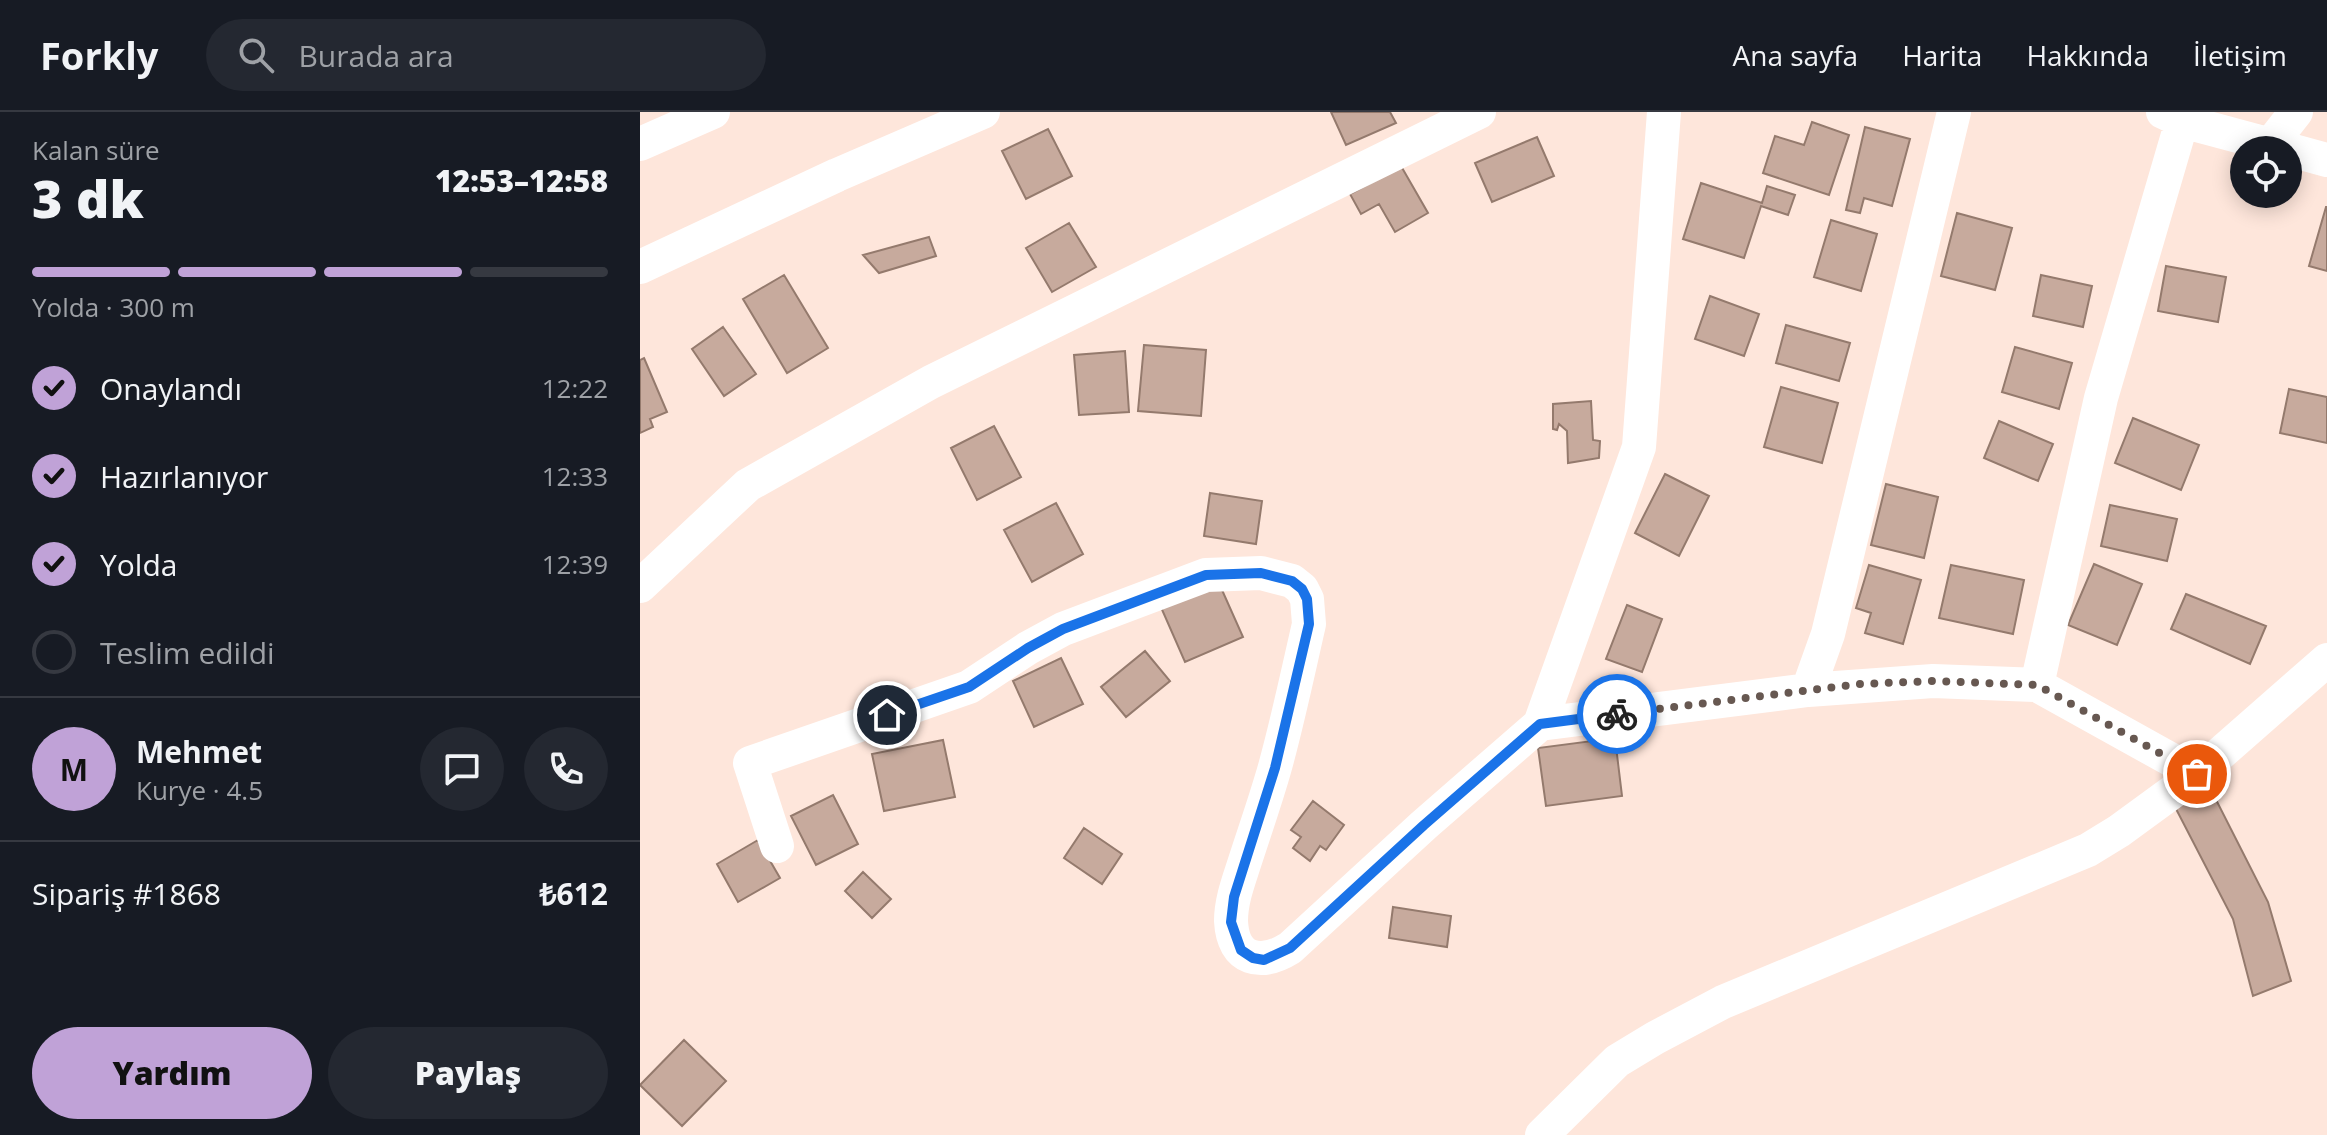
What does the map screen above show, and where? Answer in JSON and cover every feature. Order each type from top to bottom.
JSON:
[{"type":"street","points":[[640,144],[713,112]]},
{"type":"street","points":[[640,267],[837,175],[983,112]]},
{"type":"street","points":[[640,586],[748,485],[761,477],[931,382],[1479,112]]},
{"type":"street","points":[[777,846],[750,763],[969,687],[1063,629],[1206,575],[1261,573],[1278,576],[1302,589],[1309,609],[1309,624],[1275,768],[1234,897],[1231,922],[1241,950],[1253,958],[1264,960],[1290,948],[1540,724],[1639,447],[1664,112]]},
{"type":"street","points":[[1808,690],[1828,634],[1954,112]]},
{"type":"street","points":[[2277,136],[2296,112]]},
{"type":"street","points":[[2037,685],[2101,398],[2173,117],[2239,136]]},
{"type":"street","points":[[2302,153],[2327,160]]},
{"type":"street","points":[[1542,1135],[1617,1061],[1723,1002],[2088,850],[2197,774],[2327,660]]},
{"type":"street","points":[[1540,724],[1808,690],[1933,681],[2037,685],[2197,774]]},
{"type":"building","points":[[1331,112],[1390,112],[1396,123],[1346,145]]},
{"type":"building","points":[[1812,122],[1849,135],[1829,195],[1763,173],[1775,136],[1804,145]]},
{"type":"building","points":[[1865,127],[1910,139],[1892,206],[1864,198],[1860,213],[1846,210]]},
{"type":"building","points":[[1048,129],[1072,176],[1026,199],[1002,151]]},
{"type":"building","points":[[1537,137],[1554,176],[1492,202],[1475,163]]},
{"type":"building","points":[[1401,166],[1428,213],[1395,232],[1379,204],[1361,214],[1350,194]]},
{"type":"building","points":[[1701,183],[1762,203],[1767,186],[1795,195],[1788,215],[1761,206],[1744,258],[1683,239]]},
{"type":"building","points":[[2327,207],[2327,271],[2309,266]]},
{"type":"building","points":[[1957,213],[2012,228],[1995,290],[1941,276]]},
{"type":"building","points":[[1831,220],[1877,234],[1861,291],[1814,277]]},
{"type":"building","points":[[1069,223],[1096,267],[1052,292],[1026,248]]},
{"type":"building","points":[[929,237],[936,256],[879,273],[863,255]]},
{"type":"building","points":[[2166,266],[2226,277],[2218,322],[2158,311]]},
{"type":"building","points":[[784,275],[828,348],[787,373],[743,299]]},
{"type":"building","points":[[2041,275],[2092,286],[2083,327],[2033,316]]},
{"type":"building","points":[[1710,296],[1759,314],[1744,356],[1695,339]]},
{"type":"building","points":[[1786,325],[1850,343],[1839,381],[1776,363]]},
{"type":"building","points":[[723,327],[756,374],[724,396],[692,349]]},
{"type":"building","points":[[1144,345],[1206,350],[1201,416],[1138,411]]},
{"type":"building","points":[[2015,347],[2072,363],[2059,409],[2002,392]]},
{"type":"building","points":[[1125,351],[1129,412],[1079,415],[1074,355]]},
{"type":"building","points":[[644,358],[667,412],[650,419],[653,427],[640,433],[640,360]]},
{"type":"building","points":[[1781,387],[1838,403],[1822,463],[1764,447]]},
{"type":"building","points":[[2289,389],[2327,397],[2327,443],[2280,433]]},
{"type":"building","points":[[1591,401],[1593,440],[1600,441],[1599,458],[1568,463],[1567,431],[1559,424],[1557,430],[1553,429],[1553,404]]},
{"type":"building","points":[[2133,418],[2199,445],[2181,490],[2115,463]]},
{"type":"building","points":[[1999,421],[2053,444],[2038,481],[1984,458]]},
{"type":"building","points":[[994,426],[1021,477],[977,500],[951,448]]},
{"type":"building","points":[[1665,474],[1709,496],[1679,556],[1635,533]]},
{"type":"building","points":[[1886,484],[1938,497],[1924,558],[1871,545]]},
{"type":"building","points":[[1210,493],[1262,501],[1256,544],[1204,536]]},
{"type":"building","points":[[1056,503],[1083,554],[1032,582],[1004,530]]},
{"type":"building","points":[[2110,505],[2177,519],[2167,561],[2101,546]]},
{"type":"building","points":[[2094,564],[2142,584],[2117,645],[2068,625]]},
{"type":"building","points":[[1869,565],[1921,580],[1903,644],[1865,633],[1871,613],[1856,608]]},
{"type":"building","points":[[1951,565],[2024,580],[2013,634],[1939,618]]},
{"type":"building","points":[[1218,581],[1243,637],[1185,662],[1160,605]]},
{"type":"building","points":[[2186,594],[2266,626],[2250,664],[2171,629]]},
{"type":"building","points":[[1627,605],[1662,619],[1642,672],[1606,659]]},
{"type":"building","points":[[1145,651],[1170,681],[1126,717],[1101,687]]},
{"type":"building","points":[[1061,658],[1083,704],[1034,727],[1013,681]]},
{"type":"building","points":[[1615,738],[1622,796],[1546,806],[1538,748]]},
{"type":"building","points":[[943,740],[955,797],[884,811],[872,754]]},
{"type":"building","points":[[2206,780],[2268,902],[2291,981],[2253,996],[2233,919],[2174,805]]},
{"type":"building","points":[[833,795],[858,844],[816,865],[791,816]]},
{"type":"building","points":[[1313,801],[1344,825],[1326,850],[1320,846],[1310,861],[1293,848],[1301,837],[1291,830]]},
{"type":"building","points":[[1084,828],[1122,854],[1102,884],[1064,858]]},
{"type":"building","points":[[758,840],[780,878],[738,902],[717,864]]},
{"type":"building","points":[[863,872],[891,899],[872,918],[845,891]]},
{"type":"building","points":[[1393,907],[1451,916],[1447,947],[1389,938]]},
{"type":"building","points":[[684,1040],[726,1081],[682,1126],[640,1085]]},
{"type":"way so far","points":[[1617,714],[1860,684],[1933,681],[2037,685],[2197,774]]},
{"type":"route","points":[[887,715],[969,687],[1063,629],[1206,575],[1261,573],[1292,581],[1302,589],[1307,599],[1309,624],[1275,768],[1234,897],[1231,922],[1241,950],[1253,958],[1264,960],[1290,948],[1540,724],[1617,714]]}]
